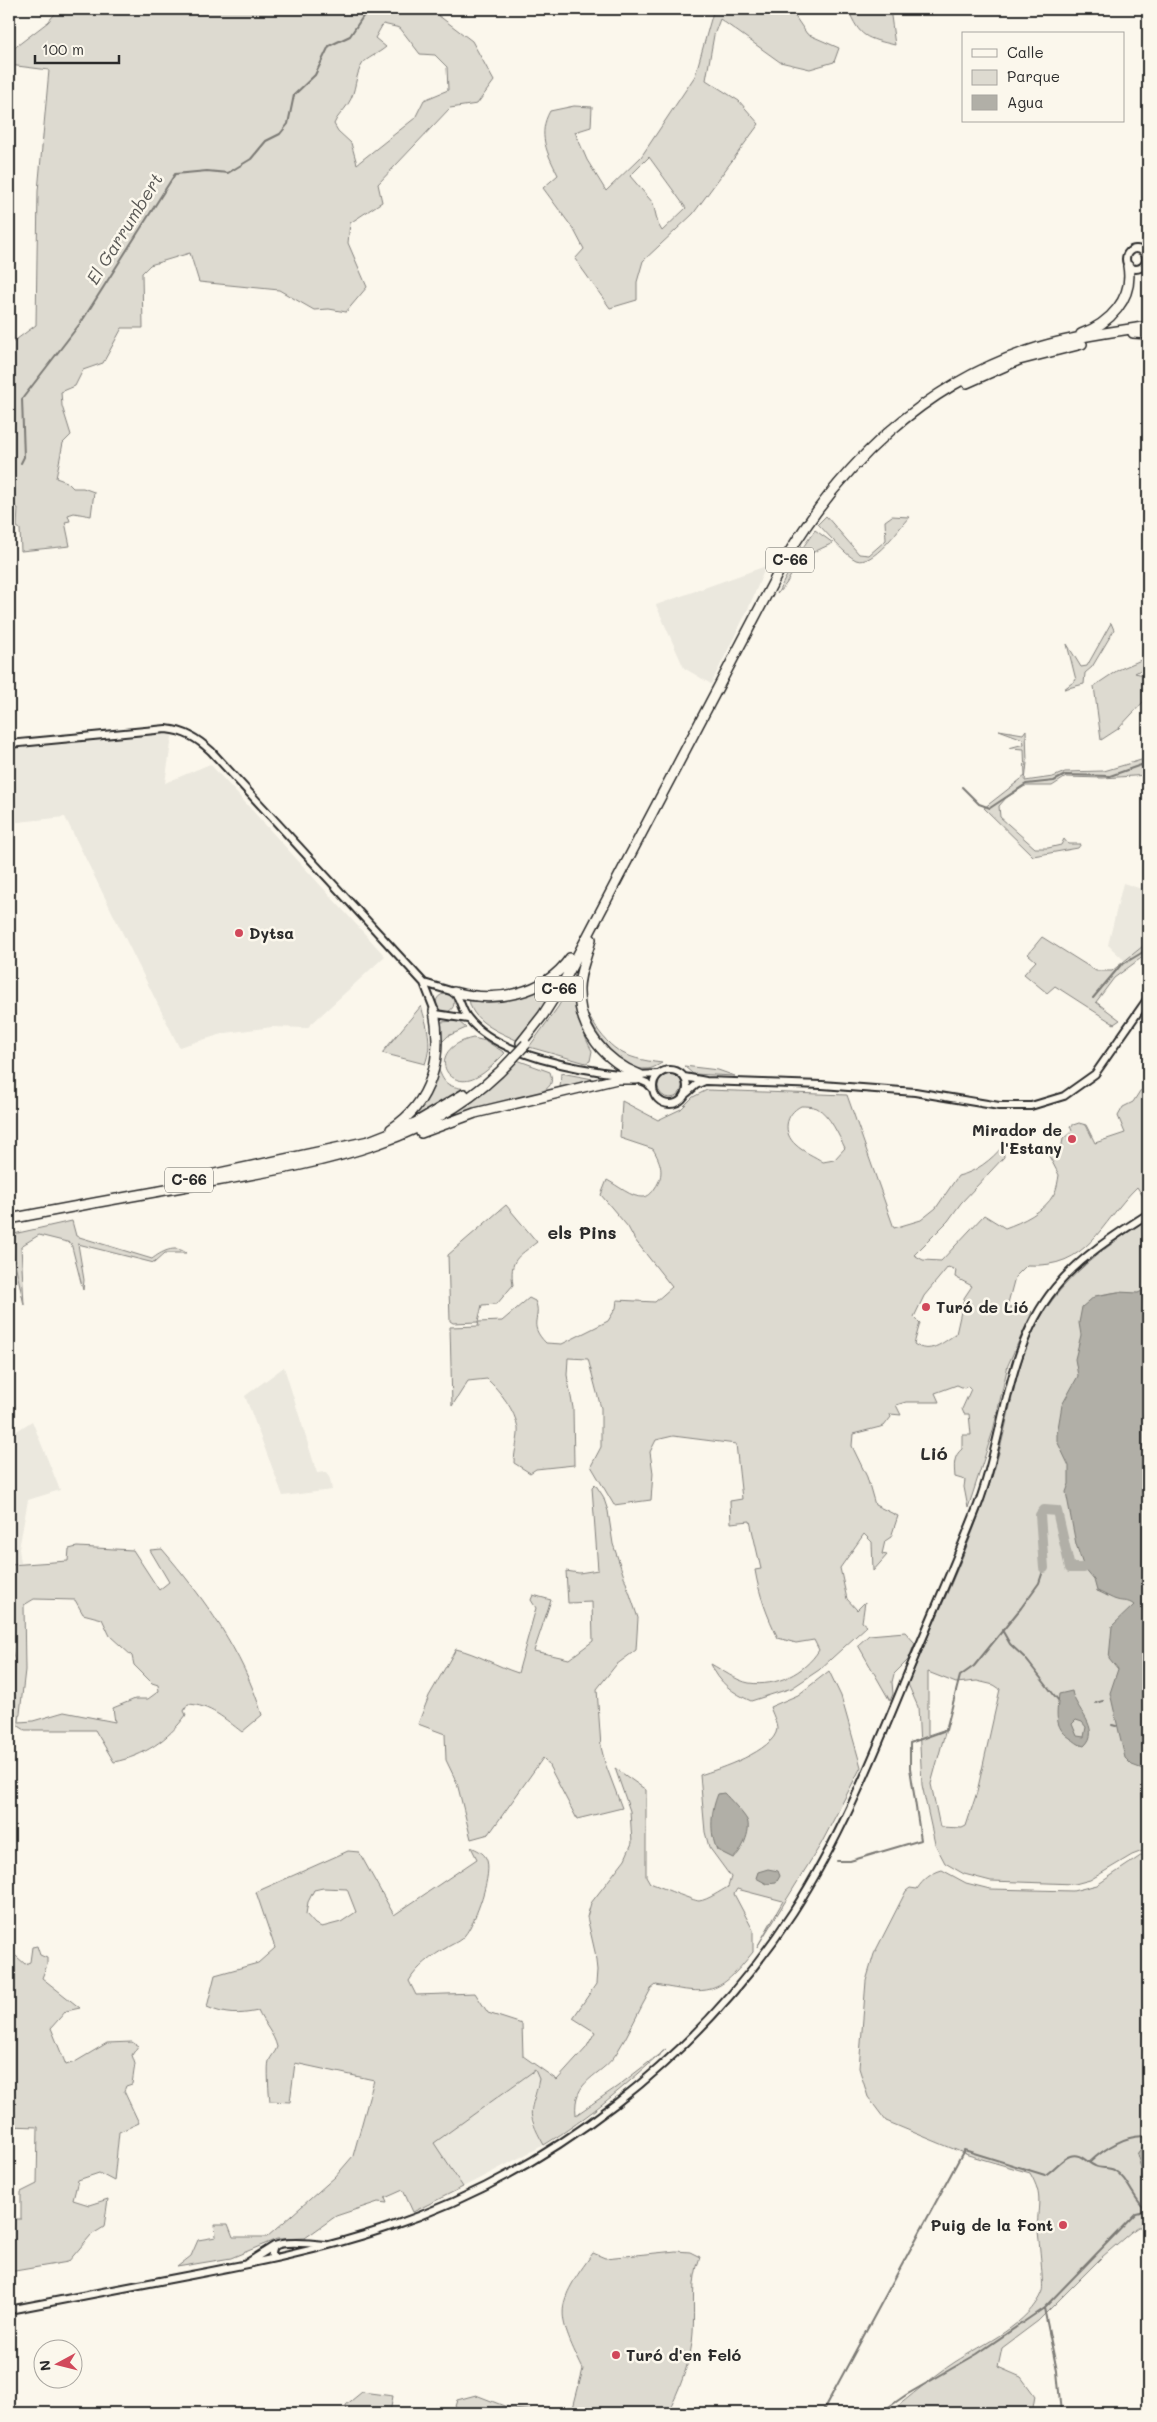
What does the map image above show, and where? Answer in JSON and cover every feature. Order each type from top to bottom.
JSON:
[{"type":"highway","points":[[1057,342],[1099,326],[1113,315],[1119,306],[1129,280],[1128,266]]},
{"type":"highway","name":"C-66","points":[[9,1220],[293,1166],[376,1145],[426,1125],[459,1105],[510,1057],[551,1010],[787,556],[830,493],[855,464],[883,436],[943,391],[1001,360],[1057,342],[1148,326]]},
{"type":"highway","name":"C-66","points":[[590,935],[791,559],[814,521],[845,481],[872,452],[902,426],[962,386],[1004,366],[1048,351],[1133,333],[1148,332]]},
{"type":"highway","points":[[454,992],[468,995],[506,996],[541,985],[561,970],[590,935]]},
{"type":"highway","points":[[590,935],[579,992],[584,1022],[590,1034],[606,1054],[635,1077]]},
{"type":"highway","points":[[369,1141],[406,1119],[419,1104],[427,1089],[438,1051],[438,1031],[434,1011]]},
{"type":"highway","name":"C-66","points":[[9,1214],[203,1177],[369,1141],[415,1123],[458,1098],[510,1057]]},
{"type":"highway","points":[[293,1166],[301,1167],[354,1156],[475,1113],[617,1079],[635,1077]]},
{"type":"main road","points":[[1139,250],[1147,256],[1146,263],[1140,268],[1134,269],[1128,266],[1126,260],[1128,254],[1133,250],[1148,247]]},
{"type":"main road","points":[[9,744],[166,729],[183,732],[195,737],[211,751],[424,983],[432,998],[434,1011],[441,1016],[468,1019]]},
{"type":"main road","points":[[424,983],[454,992],[468,1019],[498,1041],[536,1057],[578,1068],[635,1077],[648,1083],[658,1099],[667,1104],[678,1102],[696,1085],[706,1081]]},
{"type":"main road","points":[[432,998],[436,992],[442,989]]},
{"type":"main road","points":[[635,1077],[658,1074],[671,1069],[684,1077],[706,1081],[827,1085],[916,1092],[1014,1108],[1031,1106],[1064,1096],[1095,1074],[1148,998]]},
{"type":"main road","points":[[449,1016],[456,1012],[459,1004]]},
{"type":"main road","points":[[653,1089],[654,1081],[658,1074]]},
{"type":"main road","points":[[684,1077],[687,1085],[686,1094]]},
{"type":"main road","points":[[9,2310],[330,2246],[440,2208],[515,2170],[568,2138],[621,2099],[672,2055],[706,2021],[753,1968],[792,1913],[823,1861],[871,1762],[978,1504],[993,1458],[1017,1361],[1034,1321],[1055,1288],[1071,1271],[1106,1242],[1148,1214]]},
{"type":"main road","points":[[246,2264],[275,2246],[309,2243],[330,2246]]},
{"type":"main road","points":[[271,2259],[275,2246]]},
{"type":"shaded area","points":[[766,566],[749,607],[711,684],[684,668],[656,605]]},
{"type":"shaded area","points":[[173,731],[165,783],[210,764],[385,956],[307,1028],[272,1027],[226,1033],[179,1047],[65,817],[9,823],[9,744]]},
{"type":"shaded area","points":[[1123,883],[1148,891],[1148,942],[1125,961],[1108,945]]},
{"type":"shaded area","points":[[284,1367],[317,1473],[326,1472],[330,1479],[332,1490],[283,1496],[245,1396]]},
{"type":"shaded area","points":[[32,1421],[60,1490],[28,1500],[19,1549],[21,1563],[10,1565],[9,1569],[9,1436]]},
{"type":"shaded area","points":[[535,2070],[539,2079],[531,2105],[531,2122],[544,2145],[463,2187],[433,2143]]},
{"type":"green space","points":[[59,9],[430,9],[472,41],[494,81],[477,104],[450,108],[378,184],[382,202],[350,223],[348,243],[367,287],[346,312],[329,309],[314,310],[279,290],[199,282],[190,253],[150,265],[142,273],[143,328],[122,328],[103,363],[83,370],[75,386],[61,392],[62,406],[71,435],[63,443],[56,478],[67,482],[73,488],[83,488],[94,492],[91,516],[74,513],[68,515],[70,521],[65,522],[70,546],[21,551],[20,529],[17,527],[18,508],[9,506],[9,345],[36,325],[38,191],[49,70],[9,65],[9,52],[48,22]],"holes":[[[383,24],[400,28],[420,54],[435,55],[447,67],[448,90],[424,100],[415,118],[357,164],[351,143],[338,131],[334,124],[351,99],[358,73],[363,63],[386,47],[375,38]]]},
{"type":"green space","points":[[678,9],[790,9],[807,34],[839,48],[834,62],[810,69],[780,62],[720,19],[714,35],[706,80],[739,101],[759,124],[693,214],[643,261],[637,282],[637,300],[610,308],[575,259],[584,249],[574,230],[543,188],[558,175],[545,143],[544,128],[546,119],[550,111],[574,106],[592,107],[591,127],[575,132],[587,160],[606,191],[641,157],[695,76],[713,12],[683,11]],"holes":[[[649,157],[686,208],[662,231],[658,224],[653,203],[630,176]]]},
{"type":"green space","points":[[848,9],[890,9],[895,45],[865,35],[856,26]]},
{"type":"green space","points":[[826,516],[859,554],[869,555],[886,540],[885,521],[892,516],[909,517],[878,552],[863,561],[856,560],[847,554],[818,524]]},
{"type":"green space","points":[[815,530],[833,543],[801,558],[786,584],[777,594],[799,553]]},
{"type":"green space","points":[[1111,623],[1114,630],[1092,667],[1085,673],[1084,684],[1064,689],[1076,680],[1067,644],[1081,667],[1087,666]]},
{"type":"green space","points":[[1148,657],[1148,666],[1135,673],[1148,676],[1148,709],[1144,701],[1118,729],[1101,740],[1094,686],[1118,670]]},
{"type":"green space","points":[[999,730],[1023,734],[1026,730],[1027,763],[1025,781],[1053,777],[1065,772],[1104,771],[1148,758],[1148,775],[1103,778],[1066,777],[1052,786],[1025,786],[1006,798],[999,806],[1000,817],[1035,848],[1061,845],[1064,839],[1068,844],[1081,844],[1078,848],[1033,856],[984,808],[1025,776],[1024,749],[1009,748],[1024,744],[1023,739]]},
{"type":"green space","points":[[1042,937],[1096,971],[1112,971],[1148,942],[1148,953],[1114,978],[1096,1002],[1120,1020],[1114,1024],[1055,986],[1047,993],[1024,974],[1036,961],[1028,954]]},
{"type":"green space","points":[[578,971],[578,1012],[592,1051],[590,1061],[586,1063],[529,1047],[558,1007]]},
{"type":"green space","points":[[566,972],[540,1012],[516,1040],[486,1025],[474,1013],[471,1006],[469,998],[541,988]]},
{"type":"green space","points":[[445,994],[451,997],[454,1003],[451,1009],[445,1012],[439,1009],[436,1003],[439,997]]},
{"type":"green space","points":[[421,1006],[429,1042],[425,1064],[382,1053]]},
{"type":"green space","points":[[588,1015],[603,1037],[618,1050],[636,1058],[662,1063],[647,1069],[637,1068],[628,1064],[603,1042]]},
{"type":"green space","points":[[458,1021],[466,1028],[448,1036],[442,1042],[440,1022]]},
{"type":"green space","points":[[473,1038],[486,1041],[505,1053],[479,1076],[465,1081],[456,1079],[449,1074],[445,1067],[445,1059],[449,1051],[458,1043]]},
{"type":"green space","points":[[517,1060],[550,1072],[552,1080],[549,1087],[540,1093],[442,1118],[482,1091]]},
{"type":"green space","points":[[437,1065],[447,1083],[454,1087],[466,1089],[442,1105],[409,1122],[420,1108]]},
{"type":"green space","points":[[684,1066],[718,1070],[735,1076],[693,1074]]},
{"type":"green space","points":[[561,1073],[593,1079],[560,1089]]},
{"type":"green space","points":[[670,1074],[678,1078],[682,1086],[678,1094],[670,1098],[662,1094],[658,1086],[662,1078]]},
{"type":"green space","points":[[1148,1087],[1148,1204],[1137,1187],[1102,1229],[1079,1252],[1065,1260],[1048,1264],[1027,1265],[1015,1277],[1007,1307],[1021,1307],[1032,1312],[1008,1365],[993,1431],[968,1508],[964,1487],[965,1480],[955,1477],[954,1465],[957,1455],[962,1449],[962,1435],[971,1435],[969,1414],[964,1414],[962,1409],[971,1389],[968,1386],[964,1388],[957,1385],[935,1393],[939,1402],[906,1402],[896,1405],[901,1415],[890,1414],[891,1417],[884,1426],[853,1434],[852,1446],[867,1477],[875,1505],[898,1516],[891,1537],[885,1541],[882,1554],[887,1555],[873,1571],[872,1542],[864,1534],[840,1568],[847,1599],[857,1610],[865,1602],[862,1622],[867,1626],[819,1670],[792,1688],[751,1701],[727,1687],[718,1677],[711,1664],[744,1682],[769,1683],[798,1672],[819,1650],[814,1640],[796,1643],[778,1638],[767,1613],[755,1570],[761,1569],[750,1521],[731,1523],[730,1501],[742,1499],[736,1444],[673,1436],[656,1440],[650,1452],[653,1473],[651,1500],[614,1505],[591,1466],[601,1447],[601,1408],[588,1359],[568,1358],[567,1375],[573,1408],[574,1465],[536,1469],[530,1473],[514,1463],[518,1428],[514,1414],[497,1389],[487,1379],[468,1381],[452,1406],[450,1327],[479,1326],[478,1322],[502,1321],[529,1298],[535,1301],[537,1307],[536,1325],[540,1336],[546,1343],[562,1344],[608,1321],[616,1308],[617,1300],[655,1302],[672,1287],[635,1240],[628,1227],[601,1195],[607,1180],[629,1193],[645,1197],[653,1192],[660,1178],[661,1168],[653,1149],[620,1138],[622,1101],[658,1120],[681,1109],[693,1097],[707,1090],[847,1095],[894,1228],[921,1220],[936,1208],[958,1176],[971,1172],[983,1165],[1003,1146],[1004,1157],[961,1203],[948,1221],[914,1255],[923,1260],[941,1261],[984,1215],[1005,1228],[1025,1219],[1045,1206],[1055,1192],[1059,1175],[1049,1156],[1052,1146],[1061,1150],[1063,1139],[1072,1131],[1070,1126],[1079,1123],[1086,1125],[1095,1143],[1125,1133],[1118,1116],[1123,1107],[1133,1102],[1140,1091]],"holes":[[[801,1106],[811,1106],[822,1111],[834,1126],[845,1148],[834,1160],[823,1162],[802,1150],[792,1140],[787,1124],[792,1114]],[[948,1267],[956,1270],[955,1277],[972,1286],[964,1298],[956,1334],[931,1348],[920,1347],[914,1344],[920,1323],[914,1317],[924,1296]]]},
{"type":"green space","points":[[506,1205],[537,1242],[516,1259],[512,1269],[513,1285],[497,1304],[482,1305],[478,1322],[453,1323],[450,1321],[448,1255]]},
{"type":"green space","points":[[1148,1219],[1148,1297],[1118,1292],[1100,1295],[1136,1602],[1117,1662],[1148,1767],[1148,1849],[1132,1855],[1090,1880],[1075,1884],[991,1881],[964,1874],[945,1863],[935,1844],[922,1785],[918,1707],[908,1684],[982,1506],[999,1453],[1019,1370],[1039,1320],[1068,1281],[1105,1249]],"holes":[[[928,1672],[956,1683],[977,1681],[994,1685],[1000,1689],[977,1792],[966,1826],[962,1828],[940,1827],[931,1784],[946,1729],[928,1735]]]},
{"type":"green space","points":[[72,1221],[76,1236],[152,1259],[173,1249],[182,1250],[186,1253],[165,1253],[154,1263],[78,1244],[84,1280],[83,1290],[71,1243],[39,1235],[21,1246],[24,1305],[9,1235]]},
{"type":"green space","points":[[595,1484],[603,1496],[608,1511],[613,1544],[638,1618],[636,1650],[616,1665],[597,1689],[601,1747],[622,1808],[577,1819],[547,1762],[543,1758],[489,1834],[471,1839],[457,1783],[446,1760],[445,1734],[418,1724],[429,1696],[456,1649],[518,1673],[536,1608],[531,1600],[533,1595],[551,1600],[534,1651],[569,1659],[593,1641],[592,1602],[568,1603],[566,1571],[579,1573],[598,1570],[592,1487]]},
{"type":"green space","points":[[77,1547],[133,1550],[159,1590],[169,1582],[150,1550],[162,1549],[193,1587],[221,1627],[244,1669],[262,1715],[242,1732],[210,1710],[188,1704],[184,1711],[186,1715],[163,1739],[135,1756],[114,1762],[95,1730],[25,1730],[17,1725],[9,1734],[9,1723],[13,1724],[15,1663],[9,1635],[9,1565],[68,1561],[69,1549]],"holes":[[[34,1599],[75,1600],[83,1614],[102,1619],[110,1636],[132,1656],[134,1665],[152,1683],[158,1685],[159,1691],[148,1699],[135,1699],[113,1708],[115,1722],[64,1712],[33,1721],[19,1722],[25,1670],[24,1605]]]},
{"type":"green space","points":[[905,1632],[915,1643],[908,1660],[894,1674],[892,1682],[893,1694],[890,1701],[858,1645],[869,1635]]},
{"type":"green space","points":[[829,1671],[841,1696],[861,1767],[821,1844],[757,1947],[783,1901],[737,1889],[734,1894],[753,1930],[753,1952],[731,1977],[712,1989],[701,1991],[656,1985],[651,1989],[616,2054],[610,2062],[583,2086],[578,2094],[576,2115],[666,2049],[592,2112],[544,2145],[534,2124],[531,2112],[539,2079],[535,2070],[434,2143],[463,2187],[413,2212],[403,2190],[385,2198],[387,2203],[378,2202],[336,2216],[305,2238],[277,2239],[231,2258],[177,2267],[191,2256],[198,2240],[216,2237],[215,2224],[228,2224],[233,2237],[267,2237],[335,2177],[353,2156],[374,2080],[295,2063],[290,2102],[270,2101],[268,2064],[277,2047],[274,2038],[258,2011],[232,2014],[207,2007],[215,1975],[258,1963],[275,1948],[256,1892],[348,1851],[359,1852],[394,1915],[477,1859],[471,1847],[480,1851],[486,1858],[488,1874],[474,1920],[461,1939],[425,1962],[409,1981],[416,1995],[475,1993],[488,2013],[522,2024],[523,2056],[557,2080],[586,2048],[595,2032],[573,2018],[596,1984],[595,1952],[587,1917],[591,1903],[625,1859],[632,1843],[630,1811],[615,1768],[646,1790],[646,1876],[650,1883],[699,1901],[706,1899],[728,1887],[731,1877],[709,1847],[705,1832],[700,1775],[745,1758],[766,1745],[774,1737],[777,1729],[770,1707],[798,1695]],"holes":[[[323,1888],[347,1889],[356,1912],[341,1922],[322,1927],[315,1924],[306,1914],[308,1902],[314,1890]]]},
{"type":"green space","points":[[1148,1851],[1148,2227],[1138,2227],[1131,2232],[1102,2257],[1038,2321],[1002,2348],[998,2367],[1021,2377],[1035,2396],[1032,2413],[889,2413],[946,2368],[1017,2323],[1036,2303],[1042,2291],[1042,2281],[1038,2231],[1039,2196],[1030,2173],[968,2155],[886,2121],[868,2097],[859,2068],[866,1981],[874,1954],[906,1891],[910,1888],[917,1889],[928,1877],[938,1871],[942,1870],[966,1883],[990,1889],[1073,1891],[1097,1885]]},
{"type":"green space","points":[[37,1946],[40,1955],[47,1958],[47,1965],[42,1978],[80,2008],[66,2011],[51,2028],[66,2065],[75,2062],[107,2043],[132,2042],[138,2046],[132,2055],[135,2064],[132,2084],[126,2086],[124,2091],[139,2123],[119,2132],[114,2181],[99,2173],[78,2180],[73,2200],[89,2205],[108,2199],[104,2227],[91,2235],[68,2262],[9,2272],[9,2219],[21,2219],[21,2192],[37,2184],[38,2127],[9,2126],[9,1950],[25,1964],[30,1962],[32,1947]]},
{"type":"green space","points":[[676,2251],[690,2252],[700,2257],[694,2285],[693,2333],[690,2353],[680,2385],[667,2413],[453,2413],[457,2400],[476,2395],[512,2409],[548,2412],[573,2408],[583,2369],[567,2334],[564,2321],[563,2309],[571,2285],[593,2253],[605,2258]]},
{"type":"green space","points":[[362,2392],[393,2396],[390,2413],[347,2413],[346,2405]]},
{"type":"water","points":[[1148,1288],[1148,1771],[1132,1765],[1125,1758],[1110,1693],[1118,1669],[1109,1658],[1112,1626],[1134,1605],[1119,1601],[1097,1591],[1094,1580],[1084,1568],[1076,1544],[1066,1492],[1069,1484],[1069,1466],[1057,1441],[1057,1434],[1062,1405],[1078,1376],[1075,1359],[1081,1335],[1079,1323],[1082,1307],[1095,1296],[1118,1292],[1138,1293]]},
{"type":"water","points":[[1072,1691],[1086,1719],[1090,1733],[1089,1739],[1084,1746],[1078,1744],[1061,1729],[1057,1719],[1059,1694]],"holes":[[[1076,1720],[1082,1722],[1086,1727],[1084,1737],[1077,1736],[1072,1724]]]},
{"type":"water","points":[[724,1793],[743,1814],[748,1824],[745,1841],[733,1858],[717,1850],[712,1829],[714,1807],[718,1794]]},
{"type":"water","points":[[768,1869],[778,1871],[780,1876],[776,1883],[767,1884],[756,1878],[758,1872]]},
{"type":"water","points":[[1148,2139],[1147,2182],[1141,2179],[1142,2172],[1137,2154]]},
{"type":"waterway","name":"El Garrumbert","points":[[21,463],[24,457],[22,399],[82,321],[175,174],[207,171],[228,173],[251,159],[266,141],[280,134],[288,124],[294,95],[315,75],[329,46],[350,36],[368,9]]},
{"type":"waterway","points":[[962,787],[979,804],[990,808],[1026,784],[1054,781],[1065,775],[1110,776],[1141,765],[1148,765]]},
{"type":"waterway","points":[[1093,998],[1120,966],[1148,949]]},
{"type":"waterway","points":[[1044,1568],[1040,1515],[1044,1510],[1057,1511],[1070,1568],[1084,1568]]},
{"type":"waterway","points":[[837,1861],[850,1861],[921,1840],[910,1768],[910,1743],[946,1730],[960,1676],[974,1666],[1021,1608],[1039,1583],[1044,1568]]},
{"type":"waterway","points":[[1002,1630],[1010,1644],[1025,1658],[1058,1700]]},
{"type":"waterway","points":[[1096,1703],[1103,1701]]},
{"type":"waterway","points":[[1112,1725],[1116,1726]]},
{"type":"waterway","points":[[1090,2162],[1117,2143],[1132,2137],[1148,2137]]},
{"type":"waterway","points":[[822,2413],[964,2150],[1045,2175],[1067,2157],[1077,2155],[1092,2165],[1112,2169],[1119,2174],[1148,2212]]},
{"type":"waterway","points":[[1061,2413],[1057,2371],[1044,2308],[1136,2213],[1145,2211]]},
{"type":"waterway","points":[[880,2413],[906,2395],[977,2354],[1044,2308]]},
{"type":"place","name":"Dytsa","points":[[239,933]]},
{"type":"place","name":"Mirador de l'Estany","points":[[1072,1139]]},
{"type":"place","name":"Turó de Lió","points":[[926,1307]]},
{"type":"place","name":"Puig de la Font","points":[[1063,2225]]},
{"type":"place","name":"Turó d'en Feló","points":[[616,2355]]},
{"type":"district","name":"els Pins","points":[[582,1233]]},
{"type":"district","name":"Lió","points":[[934,1454]]}]
